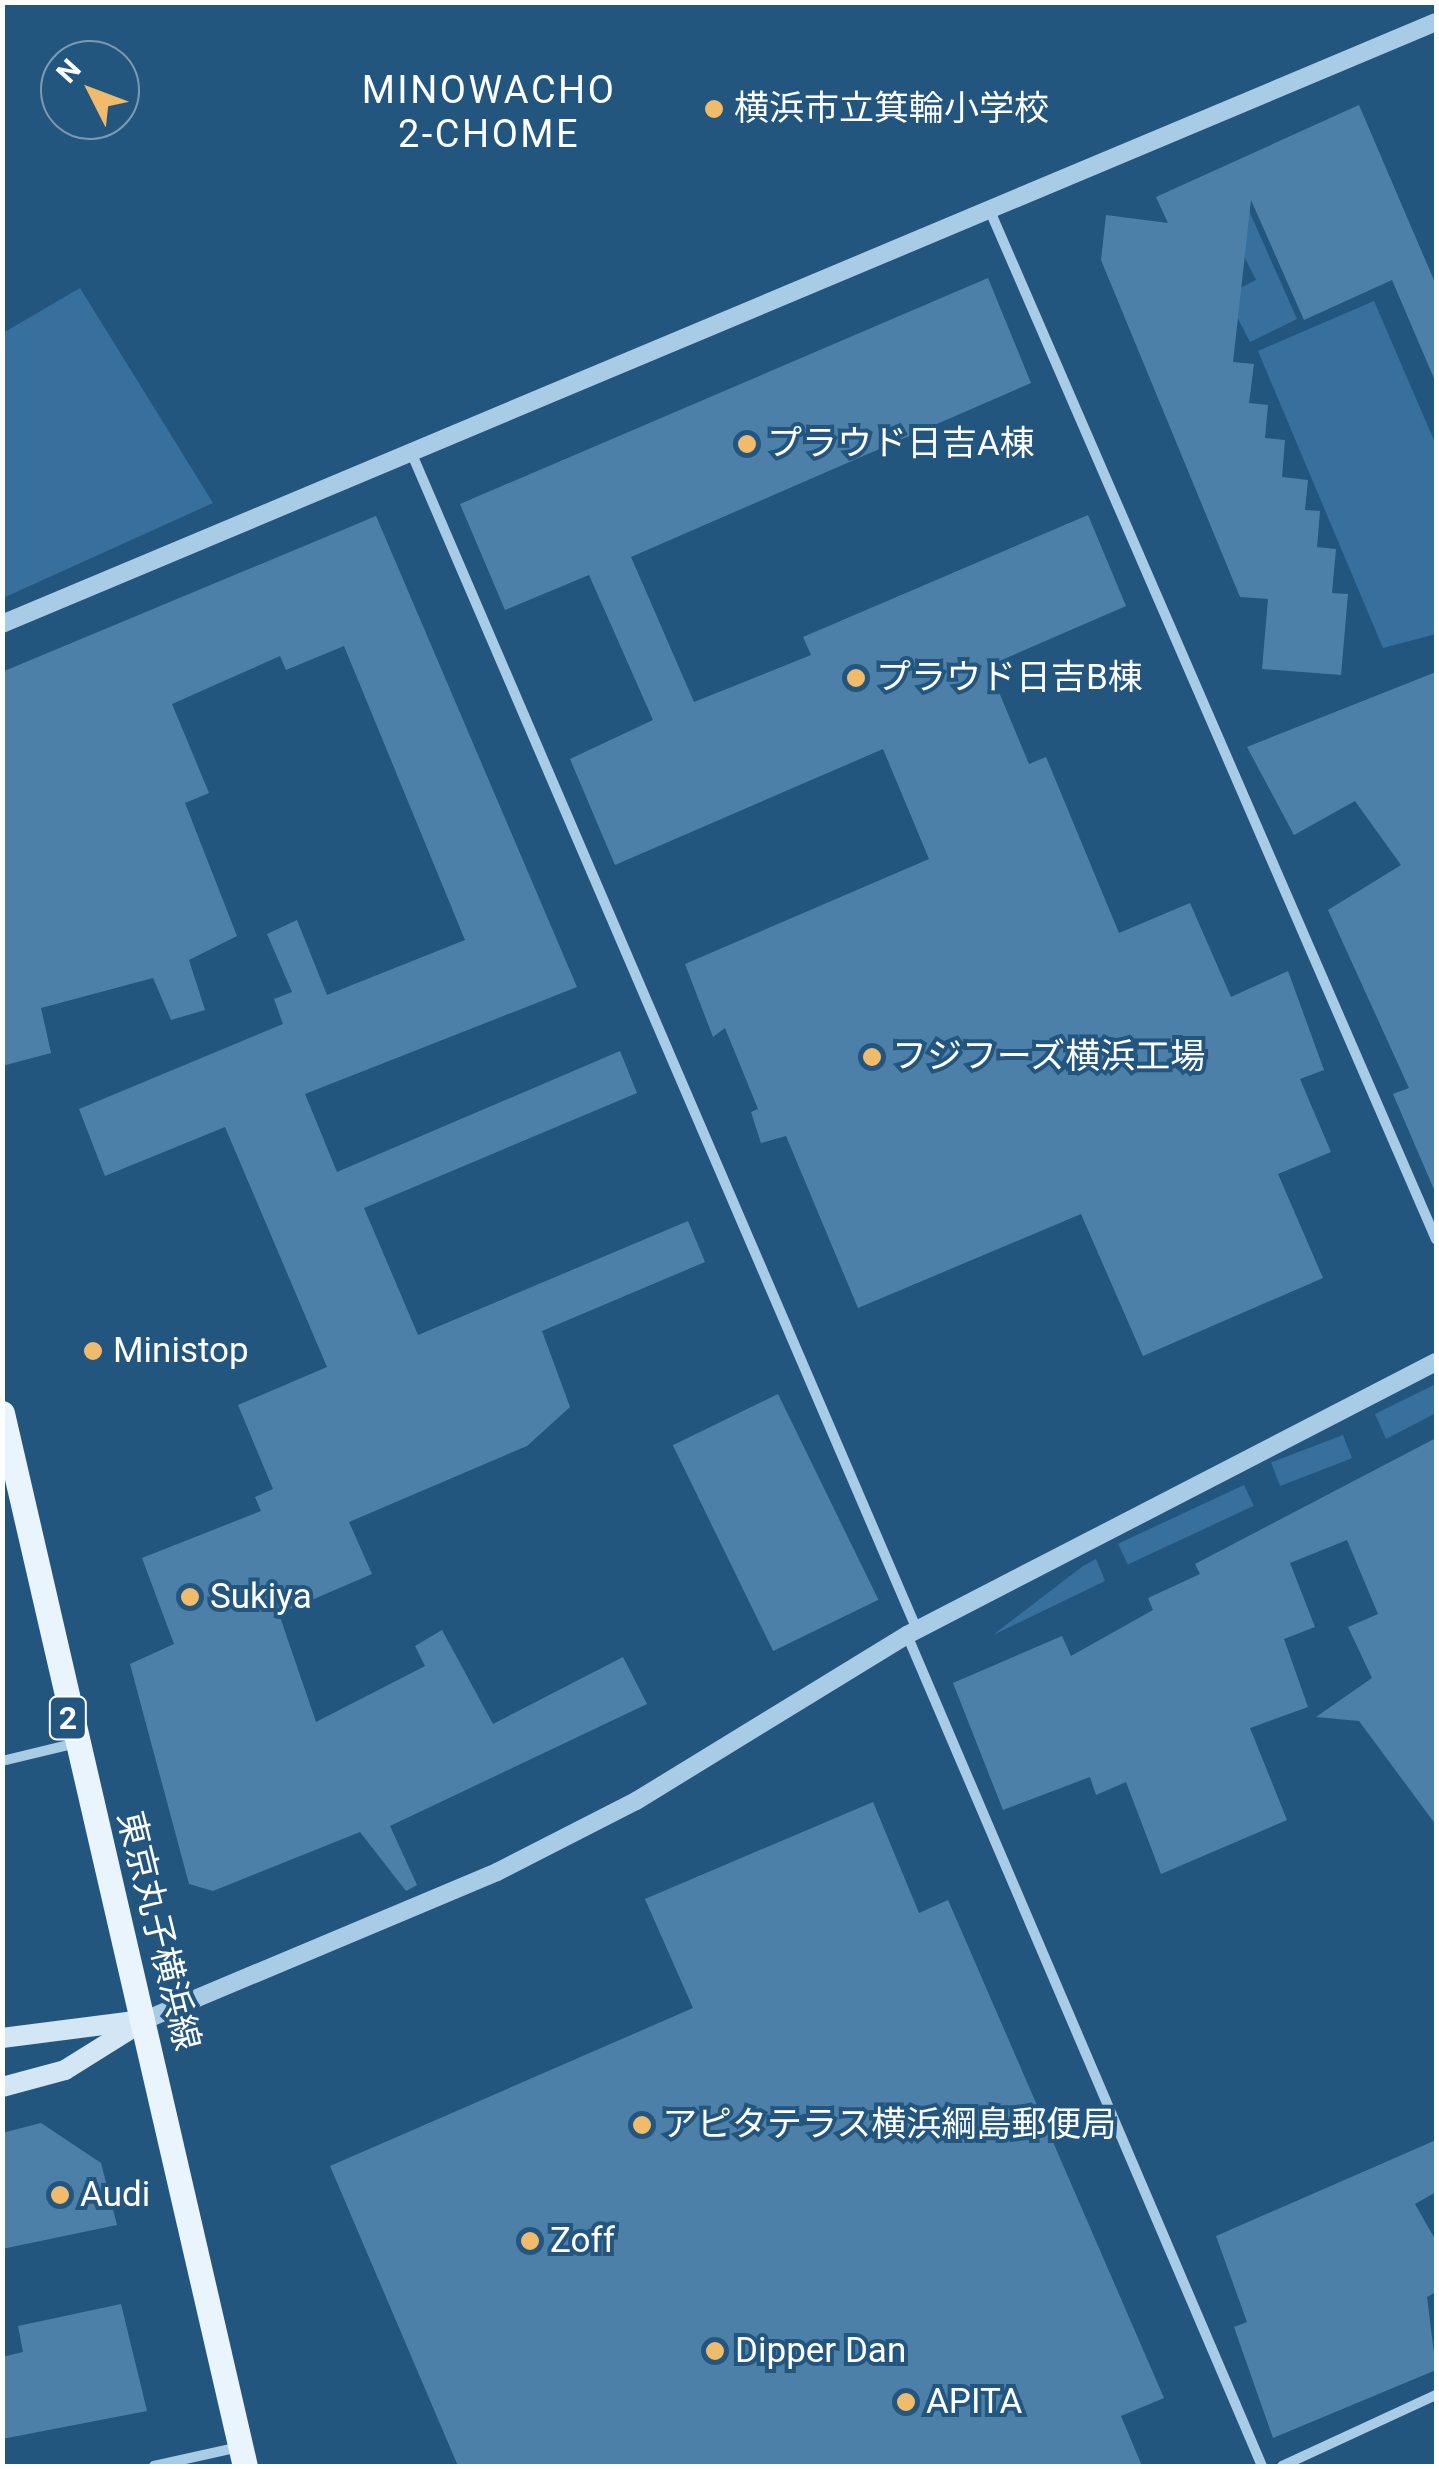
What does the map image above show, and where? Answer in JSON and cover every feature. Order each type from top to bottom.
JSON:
[{"type":"main road","name":"東京丸子横浜線","points":[[2,1412],[73,1744],[145,2020],[243,2456]]},
{"type":"main road","points":[[2,2038],[145,2020]]},
{"type":"main road","points":[[2,2087],[66,2070],[145,2020]]},
{"type":"street","points":[[2,624],[1436,22]]},
{"type":"street","points":[[990,210],[1436,1239]]},
{"type":"street","points":[[411,452],[1262,2466]]},
{"type":"street","points":[[145,2020],[513,1864],[636,1801],[912,1632],[1436,1362]]},
{"type":"street","points":[[2,1760],[73,1744]]},
{"type":"street","points":[[1282,2466],[1436,2396]]},
{"type":"street","points":[[154,2466],[243,2456]]},
{"type":"shaded area","points":[[1234,177],[1297,319],[1250,342],[1226,295],[1256,280],[1232,232]]},
{"type":"shaded area","points":[[80,288],[213,503],[3,598],[3,333]]},
{"type":"shaded area","points":[[1374,301],[1436,445],[1436,634],[1383,648],[1258,351]]},
{"type":"shaded area","points":[[1436,1384],[1436,1413],[1386,1439],[1375,1414]]},
{"type":"shaded area","points":[[1343,1435],[1352,1458],[1280,1486],[1271,1463]]},
{"type":"shaded area","points":[[1244,1485],[1254,1506],[1128,1565],[1118,1544]]},
{"type":"shaded area","points":[[1096,1559],[1105,1581],[993,1635],[1083,1566]]},
{"type":"building","points":[[1359,105],[1436,285],[1436,383],[1392,280],[1304,320],[1251,200],[1233,362],[1254,364],[1249,403],[1268,405],[1265,438],[1285,440],[1282,477],[1308,480],[1305,510],[1320,511],[1317,547],[1336,549],[1332,593],[1348,594],[1341,675],[1262,669],[1268,599],[1240,597],[1101,260],[1106,215],[1168,223],[1156,197]]},
{"type":"building","points":[[988,278],[1031,383],[631,557],[694,702],[811,655],[803,637],[1088,515],[1126,606],[988,666],[1029,764],[1046,757],[1119,933],[1190,903],[1231,997],[1288,971],[1324,1070],[1300,1079],[1331,1152],[1278,1174],[1323,1278],[1143,1356],[1081,1214],[858,1308],[786,1136],[761,1143],[751,1112],[758,1109],[725,1028],[713,1037],[685,964],[929,859],[883,749],[615,865],[570,759],[653,720],[589,575],[505,610],[460,504]]},
{"type":"building","points":[[376,516],[577,987],[305,1094],[337,1172],[620,1051],[637,1093],[364,1208],[418,1335],[688,1221],[705,1262],[542,1331],[570,1407],[527,1446],[349,1522],[372,1574],[279,1614],[316,1722],[425,1666],[415,1646],[442,1630],[493,1724],[623,1657],[647,1704],[390,1826],[417,1885],[406,1891],[360,1832],[213,1891],[189,1884],[130,1664],[174,1644],[142,1558],[261,1511],[255,1497],[273,1489],[238,1405],[327,1367],[225,1127],[105,1176],[79,1109],[283,1024],[274,999],[292,992],[267,934],[297,920],[327,995],[465,940],[344,646],[286,670],[280,656],[172,704],[209,793],[185,803],[237,936],[189,960],[205,1010],[171,1020],[153,978],[41,1008],[51,1053],[2,1066],[2,672]]},
{"type":"building","points":[[1436,672],[1436,1194],[1393,1094],[1409,1088],[1328,910],[1401,865],[1355,801],[1294,835],[1247,747]]},
{"type":"building","points":[[778,1394],[878,1600],[773,1651],[673,1445]]},
{"type":"building","points":[[1436,1438],[1436,1825],[1359,1721],[1316,1717],[1372,1678],[1348,1627],[1378,1614],[1347,1540],[1290,1563],[1315,1627],[1284,1639],[1308,1707],[1250,1728],[1287,1820],[1161,1874],[1126,1782],[1096,1795],[1090,1777],[1003,1810],[953,1683],[1062,1636],[1071,1656],[1153,1610],[1148,1598],[1200,1574],[1195,1564]]},
{"type":"building","points":[[873,1802],[919,1913],[948,1900],[1164,2398],[1121,2416],[1142,2466],[458,2466],[330,2166],[693,2008],[645,1899]]},
{"type":"building","points":[[41,2123],[101,2163],[117,2225],[2,2249],[2,2133]]},
{"type":"building","points":[[1436,2140],[1436,2192],[1415,2204],[1436,2241],[1436,2292],[1427,2297],[1436,2370],[1273,2438],[1234,2327],[1247,2322],[1216,2236]]},
{"type":"building","points":[[121,2304],[147,2411],[2,2439],[2,2357],[23,2352],[18,2326]]},
{"type":"place","name":"横浜市立箕輪小学校","points":[[714,109]]},
{"type":"place","name":"プラウド日吉A棟","points":[[747,444]]},
{"type":"place","name":"プラウド日吉B棟","points":[[856,678]]},
{"type":"place","name":"フジフーズ横浜工場","points":[[872,1057]]},
{"type":"place","name":"Ministop","points":[[93,1351]]},
{"type":"place","name":"Sukiya","points":[[190,1597]]},
{"type":"place","name":"アピタテラス横浜綱島郵便局","points":[[642,2125]]},
{"type":"place","name":"Audi","points":[[60,2195]]},
{"type":"place","name":"Zoff","points":[[530,2241]]},
{"type":"place","name":"Dipper Dan","points":[[715,2351]]},
{"type":"place","name":"APITA","points":[[906,2402]]},
{"type":"district","name":"MINOWACHO 2-CHOME","points":[[489,112]]}]
